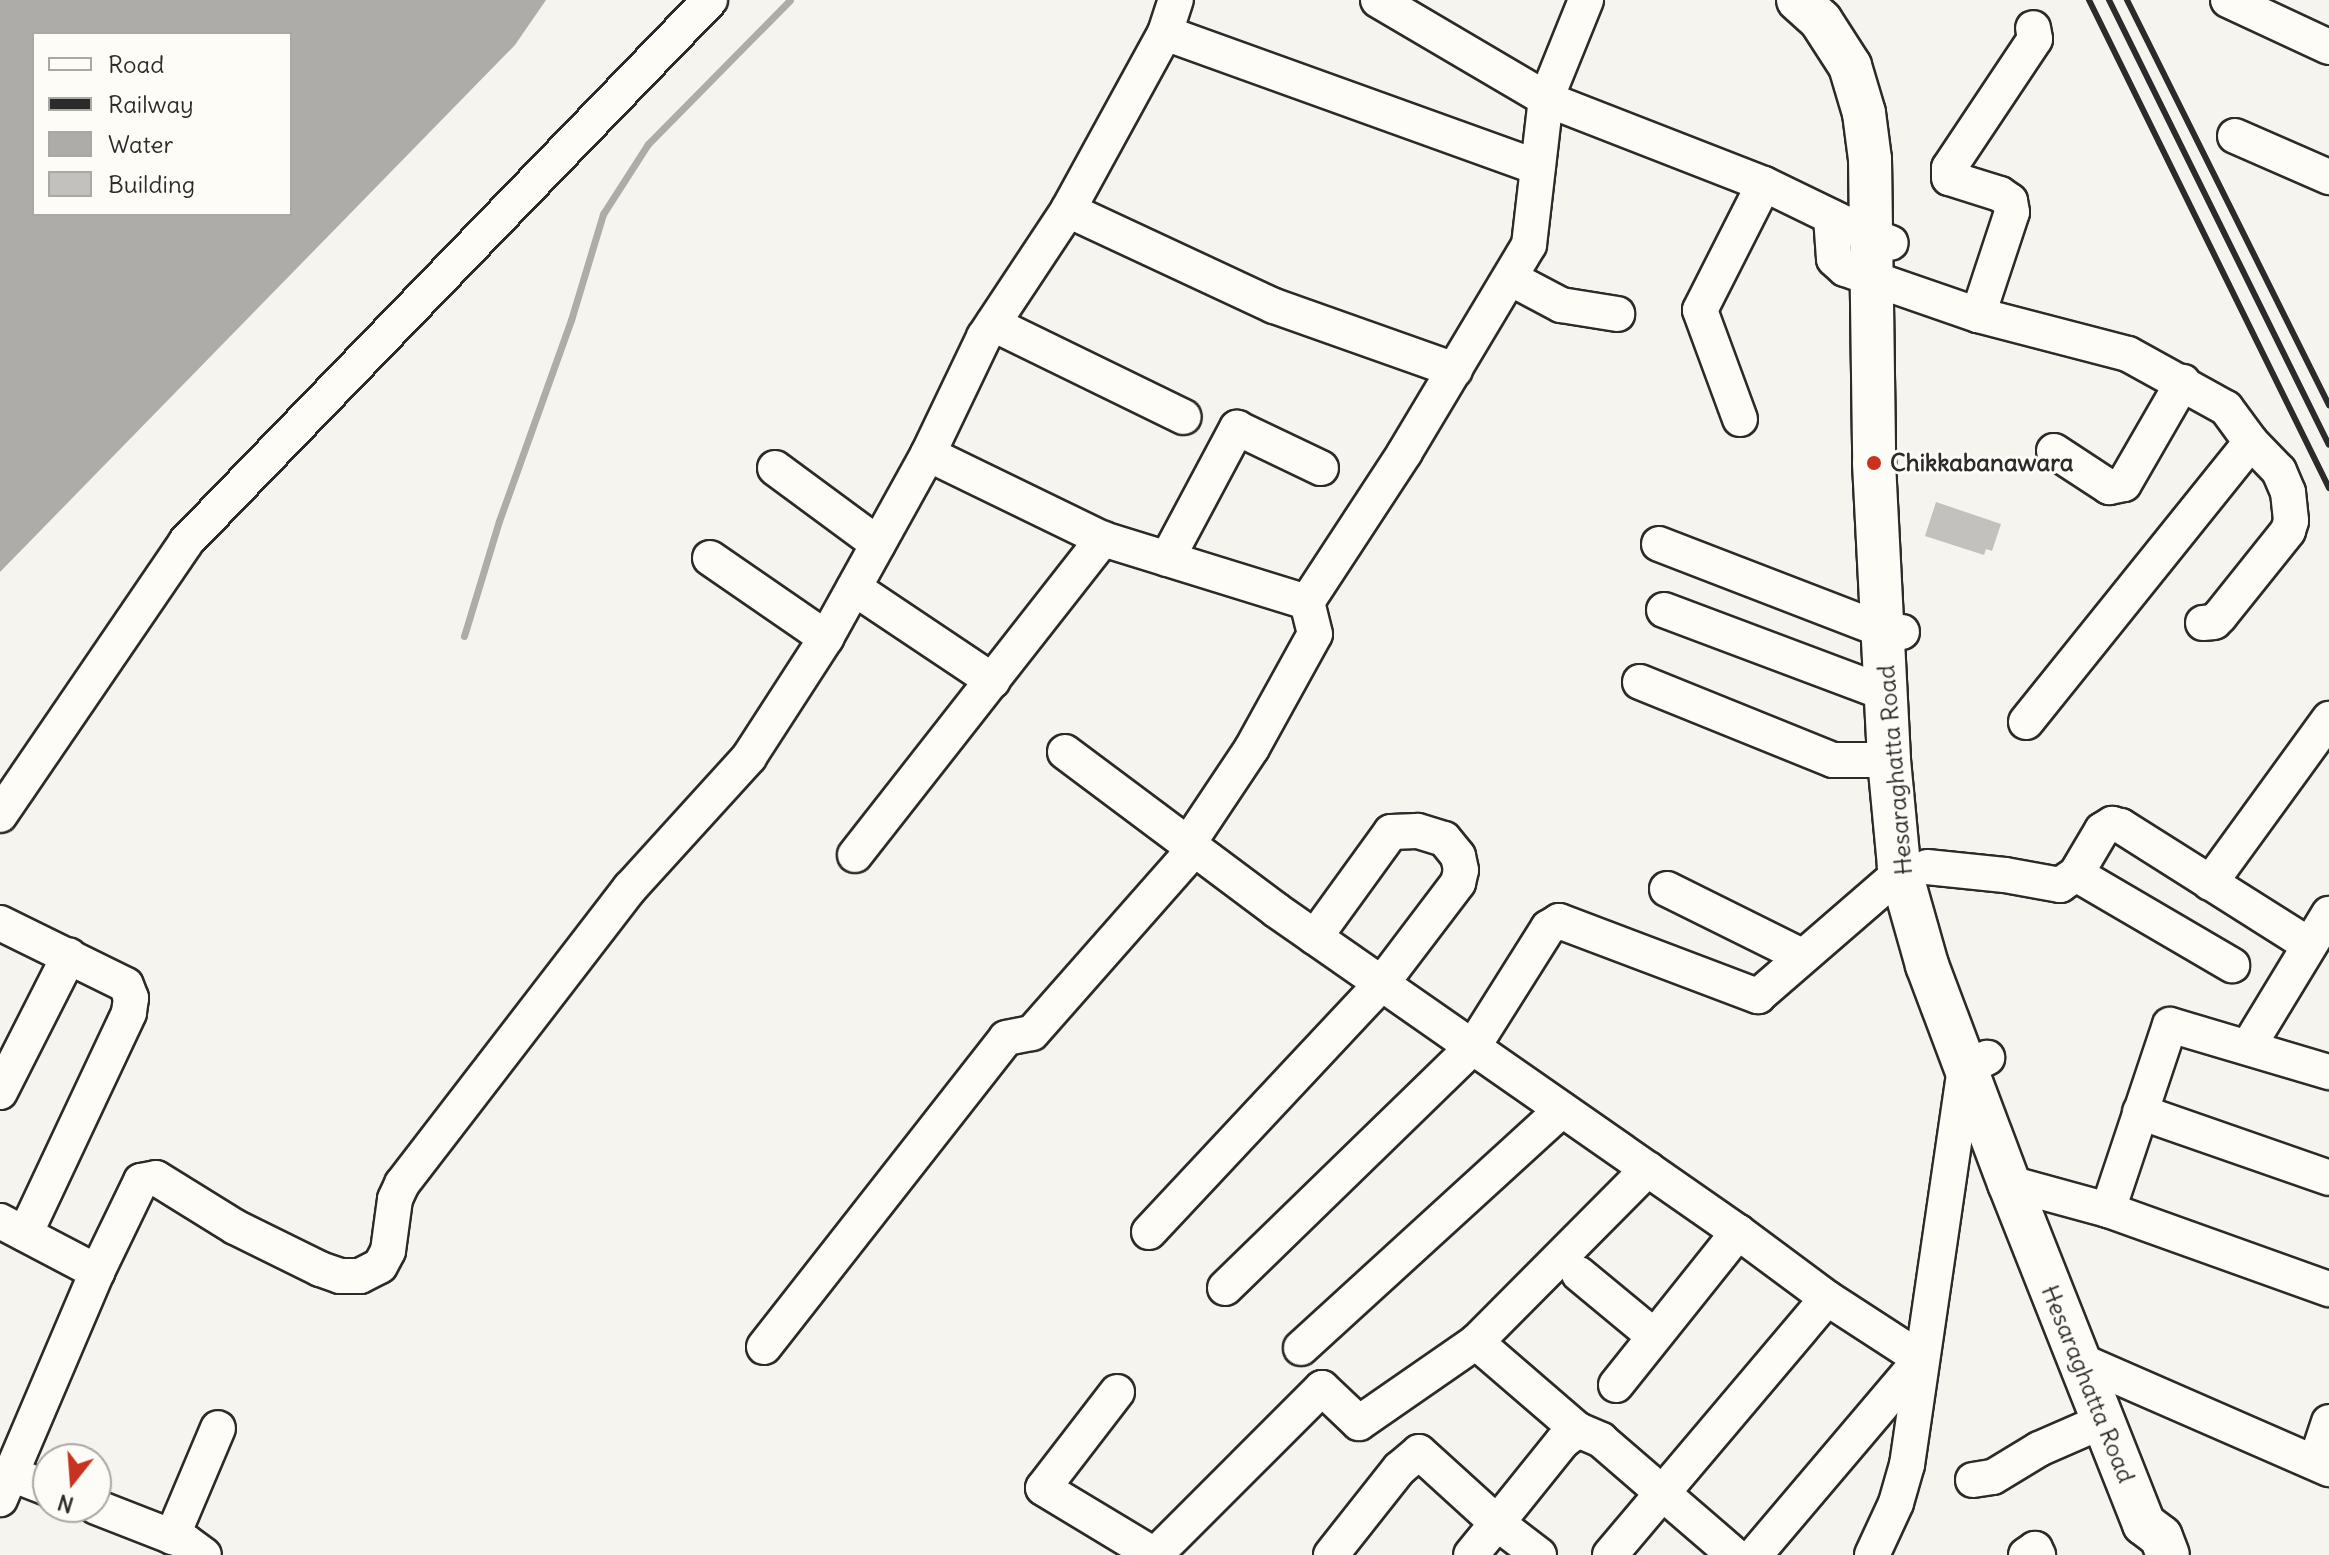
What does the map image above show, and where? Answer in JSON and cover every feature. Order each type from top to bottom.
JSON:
[{"type":"main road","points":[[1798,0],[1821,21],[1850,66],[1864,113],[1880,239]]},
{"type":"main road","points":[[1830,0],[1850,21],[1876,79],[1885,121],[1880,282],[1893,632],[1913,782],[1914,870],[1971,1017],[1976,1063],[2023,1187],[2094,1366],[2169,1514],[2165,1546]]},
{"type":"main road","name":"Hesaraghatta Road","points":[[1893,632],[1885,693],[1889,760],[1914,870]]},
{"type":"main road","name":"Hesaraghatta Road","points":[[2094,1366],[2103,1421],[2144,1524],[2165,1546]]},
{"type":"street","points":[[0,815],[186,542],[710,0]]},
{"type":"street","points":[[32,1487],[5,1486],[97,1272],[141,1181],[156,1178],[235,1227],[320,1269],[340,1276],[360,1276],[380,1266],[388,1251],[395,1199],[402,1184],[630,888],[749,757],[826,638],[928,454],[993,324],[1068,210],[1165,33],[1176,0]]},
{"type":"street","points":[[1378,0],[1546,99],[1764,184],[1880,239]]},
{"type":"street","points":[[764,1347],[1006,1038],[1032,1033],[1191,846],[1252,748],[1315,634],[1307,602],[1455,370],[1529,245],[1546,99],[1586,0]]},
{"type":"street","points":[[2228,0],[2329,47]]},
{"type":"street","points":[[1978,315],[2012,212],[2010,201],[2000,194],[1949,178],[1949,168],[2035,39],[2033,28]]},
{"type":"street","points":[[1165,33],[1538,167]]},
{"type":"street","points":[[2235,136],[2329,177]]},
{"type":"street","points":[[1740,419],[1700,310],[1764,184]]},
{"type":"street","points":[[1068,210],[1274,306],[1455,370]]},
{"type":"street","points":[[1831,217],[1834,259],[1845,269],[1978,315],[2128,354],[2226,408],[2251,442],[2279,471],[2288,492],[2291,521],[2288,531],[2220,616],[2214,622],[2203,623]]},
{"type":"street","points":[[1510,278],[1561,305],[1617,314]]},
{"type":"street","points":[[993,324],[1184,417]]},
{"type":"street","points":[[2054,451],[2109,487],[2124,484],[2183,382]]},
{"type":"street","points":[[1167,559],[1237,428],[1321,468]]},
{"type":"street","points":[[2026,722],[2251,442]]},
{"type":"street","points":[[928,454],[1103,539],[1307,602]]},
{"type":"street","points":[[775,468],[878,544]]},
{"type":"street","points":[[855,855],[1103,539]]},
{"type":"street","points":[[1659,544],[1893,632]]},
{"type":"street","points":[[710,558],[826,638]]},
{"type":"street","points":[[854,588],[993,681]]},
{"type":"street","points":[[1664,610],[1885,693]]},
{"type":"street","points":[[1640,682],[1833,760],[1889,760]]},
{"type":"street","points":[[2210,883],[2329,719]]},
{"type":"street","points":[[1065,752],[1315,937],[1738,1232],[1827,1298],[1921,1359]]},
{"type":"street","points":[[1225,1288],[1473,1047],[1540,937],[1559,921],[1758,996],[1802,956],[1914,870],[2005,875],[2060,885],[2076,874],[2102,830],[2112,824],[2309,945]]},
{"type":"street","points":[[1149,1232],[1382,983],[1458,883],[1461,870],[1458,856],[1444,839],[1417,831],[1391,832],[1315,937]]},
{"type":"street","points":[[2076,874],[2232,965]]},
{"type":"street","points":[[1667,889],[1802,956]]},
{"type":"street","points":[[2248,1047],[2329,914]]},
{"type":"street","points":[[0,923],[126,985],[131,998],[129,1013],[13,1228],[97,1272]]},
{"type":"street","points":[[0,1092],[69,956]]},
{"type":"street","points":[[2108,1210],[2170,1025],[2329,1072]]},
{"type":"street","points":[[1872,1555],[1896,1503],[1907,1465],[1921,1359],[1976,1063]]},
{"type":"street","points":[[1301,1348],[1562,1110]]},
{"type":"street","points":[[2140,1112],[2329,1178]]},
{"type":"street","points":[[1117,1392],[1043,1488],[1155,1555],[1322,1388],[1359,1423],[1476,1342],[1648,1169]]},
{"type":"street","points":[[2023,1187],[2108,1210],[2326,1278]]},
{"type":"street","points":[[1616,1385],[1738,1232]]},
{"type":"street","points":[[1579,1274],[1654,1336]]},
{"type":"street","points":[[1610,1555],[1827,1298]]},
{"type":"street","points":[[1476,1342],[1578,1430],[1601,1440],[1734,1555]]},
{"type":"street","points":[[1755,1555],[1921,1359]]},
{"type":"street","points":[[2094,1366],[2322,1465],[2329,1422]]},
{"type":"street","points":[[1973,1480],[1993,1477],[2039,1449],[2103,1421]]},
{"type":"street","points":[[172,1537],[218,1428]]},
{"type":"street","points":[[1471,1555],[1563,1441],[1578,1430]]},
{"type":"street","points":[[1331,1555],[1399,1469],[1419,1452],[1497,1523],[1539,1555]]},
{"type":"street","points":[[112,1513],[172,1537],[204,1555]]},
{"type":"street","points":[[2026,1555],[2035,1549],[2038,1555]]},
{"type":"water","points":[[0,0],[546,0],[515,45],[0,572]]},
{"type":"building","points":[[1936,502],[2001,524],[1992,551],[1986,549],[1984,555],[1925,536]]},
{"type":"waterway","points":[[464,636],[499,521],[571,320],[603,214],[648,144],[790,0]]},
{"type":"railway","points":[[2089,0],[2329,488]]},
{"type":"railway","points":[[2109,0],[2329,445]]},
{"type":"railway","points":[[2127,0],[2329,405]]},
{"type":"place","name":"Chikkabanawara","points":[[1874,463]]}]
